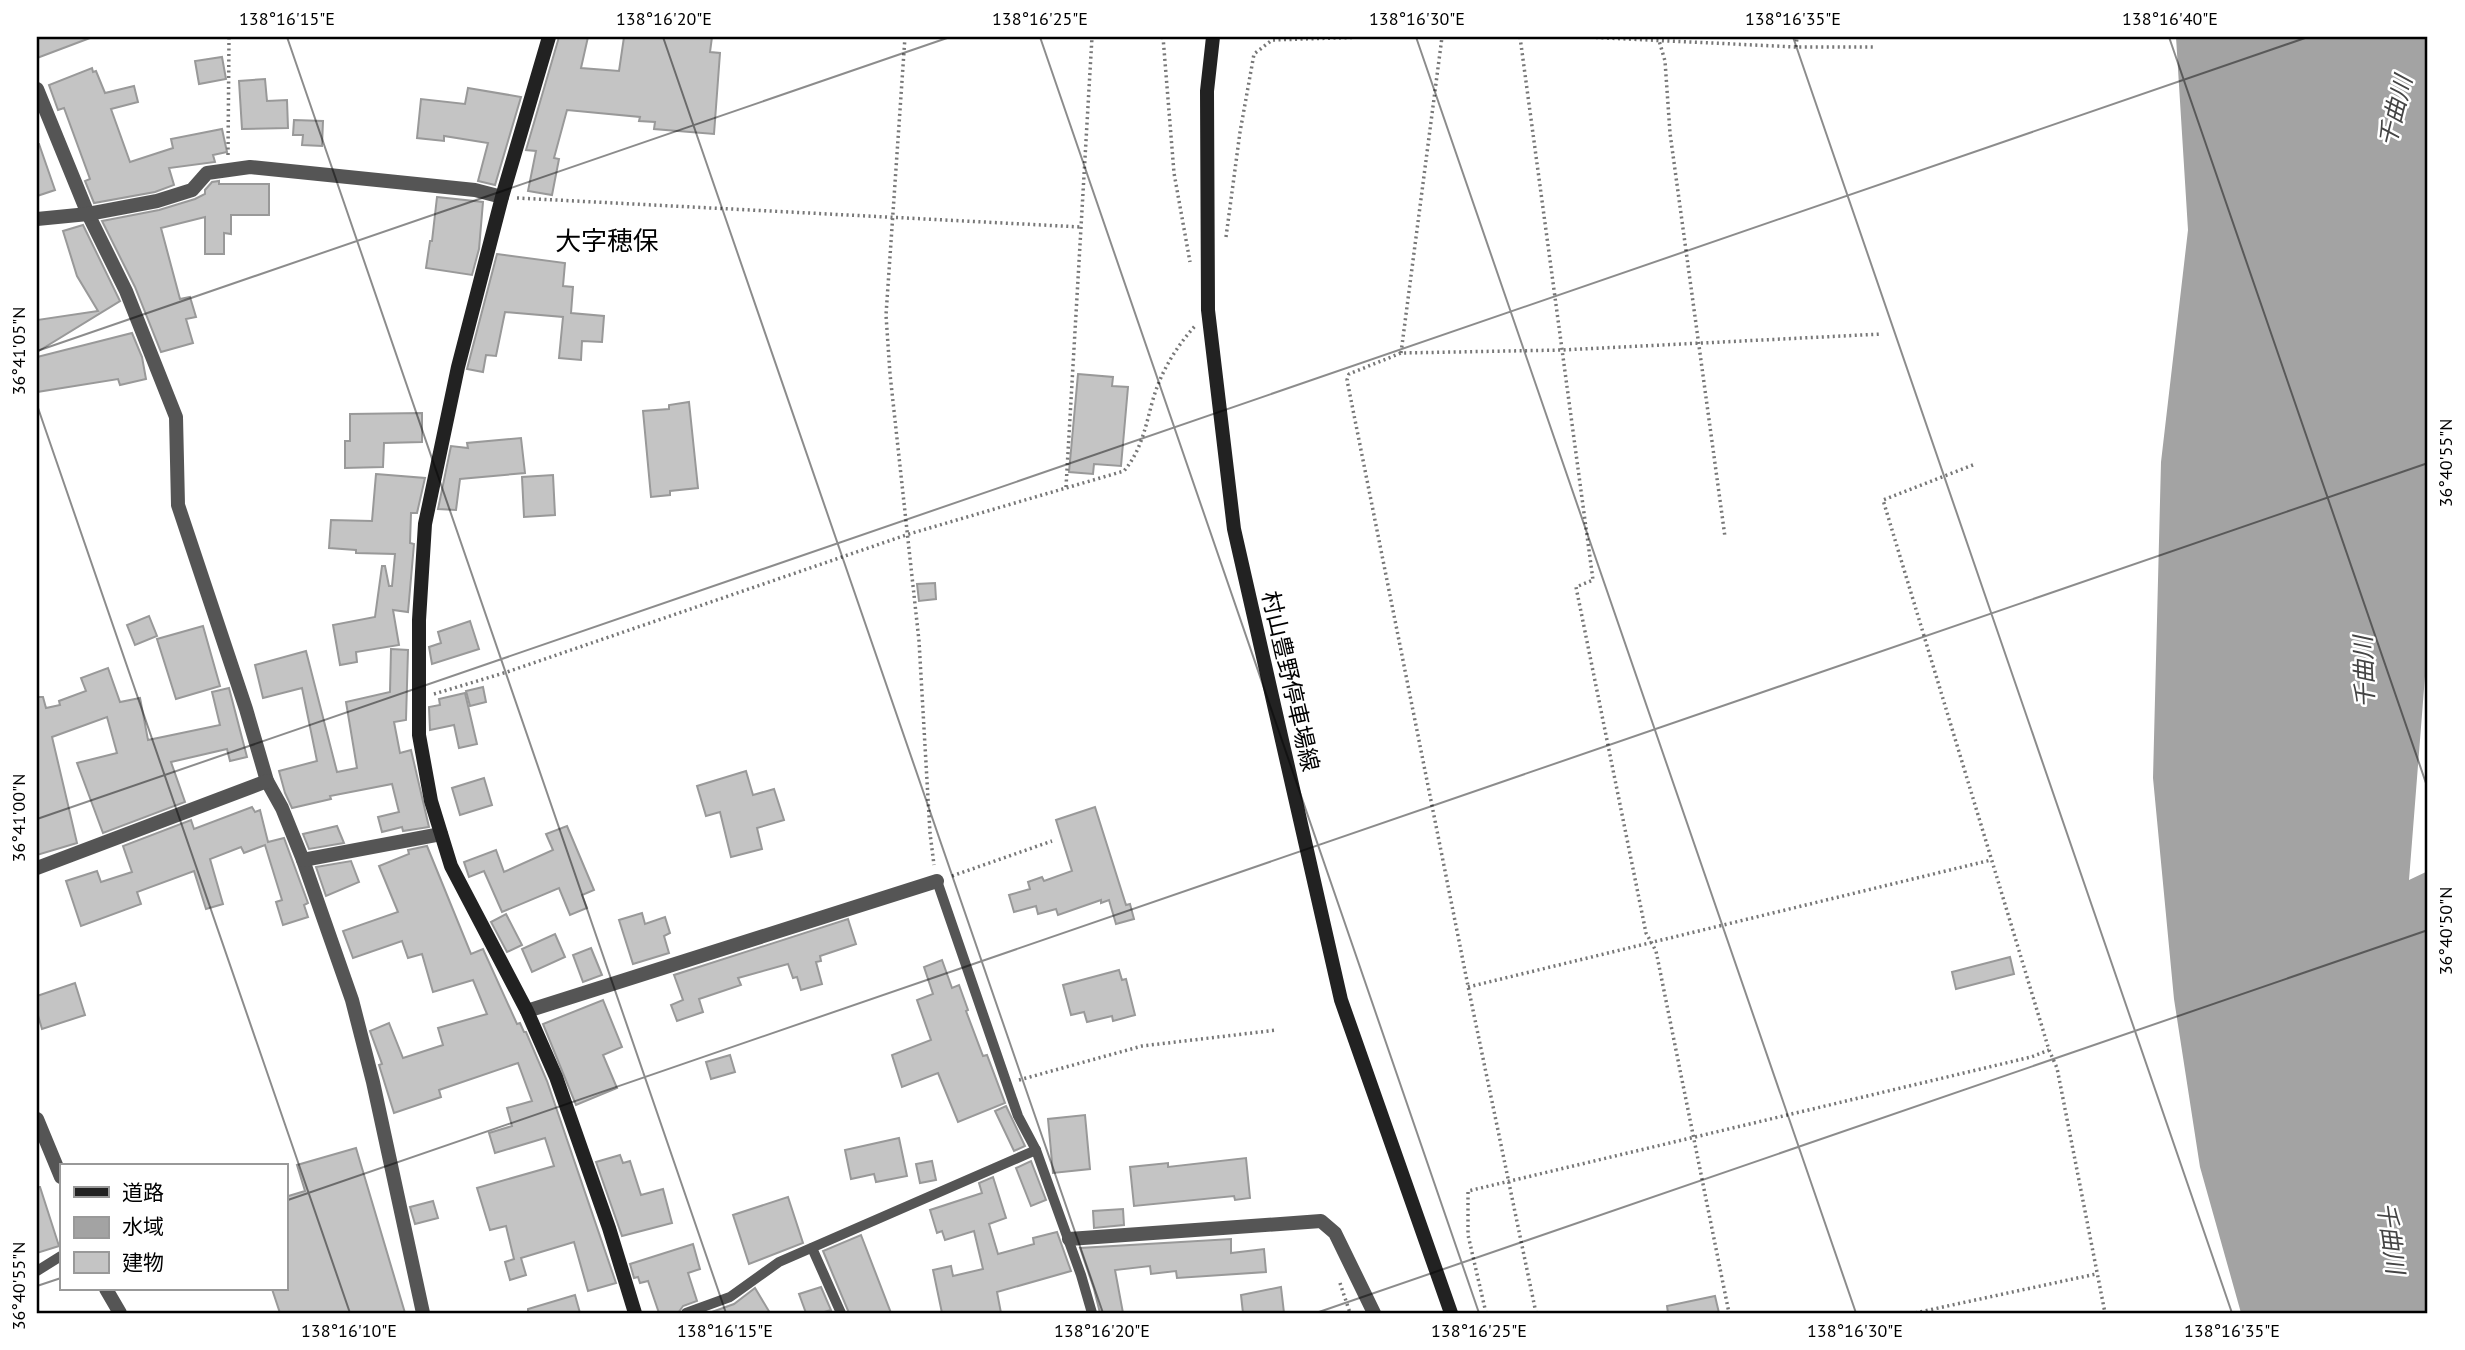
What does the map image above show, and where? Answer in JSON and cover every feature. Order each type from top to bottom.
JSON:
[{"type":"street","points":[[549,37],[502,197],[458,367],[425,524],[419,620],[419,736],[431,802],[451,866],[527,1011],[556,1077],[609,1228],[635,1313]]},
{"type":"street","name":"村山豊野停車場線","points":[[1213,37],[1207,92],[1208,310],[1234,529],[1341,1000],[1451,1313]]},
{"type":"street","points":[[37,89],[88,214],[125,291],[176,417],[178,505],[267,780],[282,808],[303,860],[352,1000],[373,1082],[423,1313]]},
{"type":"street","points":[[37,219],[88,214],[157,201],[192,190],[207,173],[261,168],[475,190],[502,197]]},
{"type":"street","points":[[37,868],[267,780]]},
{"type":"street","points":[[303,860],[441,834]]},
{"type":"street","points":[[527,1011],[937,881]]},
{"type":"street","points":[[37,1119],[60,1175]]},
{"type":"street","points":[[1069,1239],[1321,1221],[1335,1233],[1374,1313]]},
{"type":"street","points":[[107,1290],[120,1313]]},
{"type":"lane","points":[[937,881],[1018,1116],[1036,1150],[1069,1239],[1092,1313]]},
{"type":"lane","points":[[686,1313],[730,1297],[779,1262],[1036,1150]]},
{"type":"lane","points":[[811,1248],[841,1313]]},
{"type":"lane","points":[[37,1272],[60,1257]]},
{"type":"path","points":[[228,171],[229,37]]},
{"type":"path","points":[[905,37],[886,315],[919,641],[930,833],[937,881],[1052,841]]},
{"type":"path","points":[[1066,487],[1092,37]]},
{"type":"path","points":[[1163,37],[1174,173],[1190,264]]},
{"type":"path","points":[[1224,247],[1254,54],[1272,40],[1367,37]]},
{"type":"path","points":[[1401,354],[1442,37]]},
{"type":"path","points":[[1520,37],[1593,580],[1576,587],[1646,933],[1656,951],[1729,1313]]},
{"type":"path","points":[[1585,37],[1796,47],[1874,47]]},
{"type":"path","points":[[1796,47],[1797,37]]},
{"type":"path","points":[[1658,39],[1665,61],[1670,133],[1725,537]]},
{"type":"path","points":[[502,197],[1081,227]]},
{"type":"path","points":[[419,698],[507,672],[909,534],[1124,471],[1140,447],[1158,386],[1171,358],[1179,344],[1208,310]]},
{"type":"path","points":[[1536,1313],[1347,380],[1349,374],[1401,354],[1562,350],[1882,334]]},
{"type":"path","points":[[1973,465],[1883,500],[2049,1051],[2057,1068],[2105,1313]]},
{"type":"path","points":[[1468,987],[1991,860]]},
{"type":"path","points":[[1007,1084],[1142,1046],[1276,1030]]},
{"type":"path","points":[[1486,1313],[1468,1235],[1468,1191],[2049,1051]]},
{"type":"path","points":[[1915,1313],[2096,1274]]},
{"type":"water","name":"千曲川","points":[[2176,37],[2428,37],[2428,638],[2409,880],[2428,871],[2428,1313],[2241,1313],[2200,1167],[2174,999],[2153,778],[2161,462],[2188,230]]},
{"type":"building","points":[[37,37],[90,37],[90,38],[37,58]]},
{"type":"building","points":[[559,37],[588,37],[581,68],[619,71],[624,37],[712,37],[710,52],[720,53],[714,134],[654,129],[655,122],[639,121],[640,117],[567,110],[554,158],[559,159],[552,195],[528,191],[536,151],[526,150]]},
{"type":"building","points":[[222,57],[226,79],[199,84],[195,61]]},
{"type":"building","points":[[92,68],[93,72],[96,71],[105,93],[134,86],[138,102],[111,109],[130,162],[173,148],[171,139],[222,129],[227,152],[213,155],[215,162],[169,168],[174,185],[155,192],[94,203],[85,181],[90,179],[64,108],[58,110],[49,85]]},
{"type":"building","points":[[265,79],[267,101],[287,100],[288,128],[242,129],[239,81]]},
{"type":"building","points":[[468,88],[521,97],[495,185],[478,181],[488,143],[444,136],[444,141],[417,138],[421,99],[465,104]]},
{"type":"building","points":[[294,120],[323,121],[322,146],[302,145],[303,135],[293,135]]},
{"type":"building","points":[[37,144],[55,190],[37,196]]},
{"type":"building","points":[[219,181],[219,184],[269,184],[269,215],[231,215],[231,234],[224,233],[224,254],[205,254],[205,217],[161,228],[180,299],[190,297],[196,317],[186,319],[193,343],[161,352],[135,287],[102,221],[159,210],[195,199],[205,194],[212,182]]},
{"type":"building","points":[[437,197],[483,202],[479,249],[472,275],[426,268]]},
{"type":"building","points":[[83,225],[120,301],[37,352],[37,320],[98,311],[77,276],[63,231]]},
{"type":"building","points":[[497,254],[565,263],[563,286],[573,287],[571,313],[604,316],[602,342],[582,341],[581,360],[559,358],[563,317],[505,312],[496,356],[486,355],[483,372],[467,369]]},
{"type":"building","points":[[132,333],[142,357],[146,379],[120,385],[118,379],[37,392],[37,357]]},
{"type":"building","points":[[1078,374],[1113,377],[1112,386],[1128,387],[1121,466],[1094,464],[1093,474],[1069,472]]},
{"type":"building","points":[[689,402],[698,488],[670,491],[670,495],[651,497],[643,411],[669,409],[669,405]]},
{"type":"building","points":[[422,413],[422,442],[384,443],[383,467],[345,468],[345,441],[350,441],[350,414]]},
{"type":"building","points":[[521,438],[525,473],[460,479],[456,510],[438,509],[451,446],[468,448],[467,443]]},
{"type":"building","points":[[376,474],[425,478],[417,513],[411,513],[410,543],[414,544],[408,612],[393,610],[399,645],[356,652],[357,662],[340,665],[333,625],[375,617],[382,566],[385,566],[389,586],[392,586],[395,554],[356,553],[356,550],[329,548],[331,520],[372,521]]},
{"type":"building","points":[[553,475],[555,515],[524,517],[522,477]]},
{"type":"building","points":[[935,583],[936,599],[919,601],[917,584]]},
{"type":"building","points":[[149,616],[157,636],[135,645],[127,625]]},
{"type":"building","points":[[470,621],[479,649],[432,664],[429,647],[441,643],[438,632]]},
{"type":"building","points":[[203,626],[220,686],[176,699],[157,639]]},
{"type":"building","points":[[391,649],[408,650],[406,720],[394,722],[400,753],[411,750],[429,827],[403,831],[402,827],[382,832],[378,817],[399,812],[392,784],[330,796],[331,799],[292,808],[279,771],[317,761],[302,688],[263,698],[255,665],[306,651],[337,772],[357,768],[346,702],[390,692]]},
{"type":"building","points":[[108,668],[120,702],[140,698],[148,740],[220,725],[212,692],[229,688],[247,757],[230,761],[227,749],[171,762],[185,802],[103,833],[77,763],[117,753],[107,717],[52,737],[77,843],[37,855],[37,697],[43,697],[46,708],[60,705],[59,701],[86,691],[81,678]]},
{"type":"building","points":[[483,687],[486,702],[470,706],[466,691]]},
{"type":"building","points":[[465,693],[477,744],[459,748],[454,725],[430,730],[429,707],[440,705],[439,699]]},
{"type":"building","points":[[746,771],[753,795],[774,789],[784,820],[757,828],[762,849],[731,857],[720,812],[706,816],[697,786]]},
{"type":"building","points":[[484,778],[492,805],[460,815],[452,788]]},
{"type":"building","points":[[252,807],[255,812],[260,810],[268,842],[284,838],[308,903],[304,905],[308,917],[283,925],[276,902],[282,900],[265,845],[244,853],[241,847],[210,859],[223,904],[206,909],[194,871],[137,892],[141,904],[81,926],[66,881],[97,871],[101,882],[132,872],[123,846],[191,820],[194,829]]},
{"type":"building","points":[[1095,807],[1126,905],[1130,904],[1134,919],[1116,924],[1109,900],[1101,903],[1101,900],[1058,915],[1056,909],[1038,914],[1036,906],[1014,912],[1009,895],[1030,889],[1028,882],[1042,877],[1044,881],[1072,871],[1056,820]]},
{"type":"building","points":[[337,826],[344,843],[309,849],[303,834]]},
{"type":"building","points":[[567,826],[594,890],[582,895],[587,908],[570,915],[559,888],[502,912],[484,871],[469,877],[464,862],[496,850],[504,872],[553,850],[546,834]]},
{"type":"building","points":[[427,846],[471,954],[483,949],[517,1024],[520,1023],[526,1032],[547,1081],[616,1283],[588,1291],[574,1242],[521,1258],[526,1275],[510,1280],[505,1262],[514,1259],[506,1226],[490,1230],[477,1188],[554,1166],[545,1138],[495,1153],[489,1133],[512,1126],[507,1108],[532,1101],[518,1063],[439,1090],[441,1097],[394,1113],[379,1065],[382,1064],[370,1031],[389,1023],[403,1058],[443,1045],[438,1028],[487,1014],[473,980],[433,992],[422,954],[408,958],[402,941],[353,958],[343,931],[398,912],[379,866],[409,854],[408,850]]},
{"type":"building","points":[[351,861],[359,882],[326,896],[316,867]]},
{"type":"building","points":[[642,913],[645,924],[665,917],[670,933],[664,936],[669,953],[633,964],[619,920]]},
{"type":"building","points":[[506,914],[522,945],[507,952],[491,922]]},
{"type":"building","points":[[848,919],[856,944],[820,956],[821,961],[816,962],[822,984],[801,990],[797,977],[793,978],[788,964],[738,978],[741,985],[699,999],[703,1012],[677,1021],[671,1005],[683,1000],[674,975]]},
{"type":"building","points":[[555,934],[565,957],[532,972],[522,949]]},
{"type":"building","points":[[591,948],[602,975],[583,982],[573,955]]},
{"type":"building","points":[[2010,957],[2014,974],[1956,989],[1952,972]]},
{"type":"building","points":[[942,960],[952,988],[959,985],[983,1056],[987,1055],[1005,1103],[958,1122],[938,1073],[902,1087],[892,1055],[931,1040],[917,1000],[933,994],[924,967]]},
{"type":"building","points":[[1119,970],[1122,980],[1126,979],[1135,1015],[1113,1021],[1112,1016],[1087,1022],[1084,1012],[1071,1015],[1063,985]]},
{"type":"building","points":[[75,983],[85,1015],[42,1029],[37,1012],[37,996]]},
{"type":"building","points":[[603,1000],[622,1047],[603,1055],[617,1088],[576,1105],[543,1024]]},
{"type":"building","points":[[730,1055],[735,1072],[711,1079],[706,1062]]},
{"type":"building","points":[[1006,1106],[1025,1146],[1014,1151],[995,1111]]},
{"type":"building","points":[[1085,1115],[1090,1169],[1053,1173],[1048,1119]]},
{"type":"building","points":[[899,1138],[907,1176],[876,1182],[874,1174],[851,1179],[845,1150]]},
{"type":"building","points":[[356,1148],[405,1313],[280,1313],[272,1290],[287,1290],[287,1196],[305,1191],[297,1165]]},
{"type":"building","points":[[620,1155],[623,1163],[630,1161],[641,1195],[663,1189],[672,1223],[622,1236],[596,1162]]},
{"type":"building","points":[[1246,1158],[1250,1198],[1235,1200],[1234,1196],[1134,1206],[1130,1167],[1168,1163],[1168,1167]]},
{"type":"building","points":[[932,1161],[936,1180],[920,1183],[916,1164]]},
{"type":"building","points":[[1031,1161],[1046,1200],[1031,1206],[1016,1168]]},
{"type":"building","points":[[993,1177],[1006,1218],[989,1224],[998,1254],[1034,1244],[1033,1238],[1057,1232],[1071,1271],[997,1292],[1001,1313],[942,1313],[933,1270],[951,1266],[953,1276],[983,1269],[974,1231],[945,1240],[942,1231],[937,1233],[930,1210],[982,1193],[979,1183]]},
{"type":"building","points":[[37,1187],[40,1187],[59,1246],[37,1253]]},
{"type":"building","points":[[788,1197],[803,1243],[749,1264],[733,1215]]},
{"type":"building","points":[[433,1201],[438,1218],[415,1224],[410,1207]]},
{"type":"building","points":[[1123,1209],[1124,1225],[1094,1228],[1093,1211]]},
{"type":"building","points":[[861,1235],[891,1313],[849,1313],[823,1251]]},
{"type":"building","points":[[1231,1239],[1231,1253],[1264,1249],[1266,1272],[1177,1278],[1176,1271],[1151,1274],[1150,1266],[1115,1270],[1123,1313],[1100,1313],[1080,1248]]},
{"type":"building","points":[[693,1244],[700,1269],[688,1273],[697,1301],[683,1306],[678,1313],[659,1313],[648,1281],[640,1283],[638,1277],[634,1278],[630,1264]]},
{"type":"building","points":[[821,1287],[831,1310],[806,1313],[799,1294]]},
{"type":"building","points":[[1281,1287],[1284,1313],[1243,1313],[1241,1295]]},
{"type":"building","points":[[755,1288],[770,1313],[709,1313],[734,1304]]},
{"type":"building","points":[[575,1295],[580,1313],[528,1313],[528,1309]]},
{"type":"building","points":[[1715,1296],[1719,1313],[1668,1313],[1667,1306]]},
{"type":"district","name":"大字穂保","points":[[607,240]]}]
